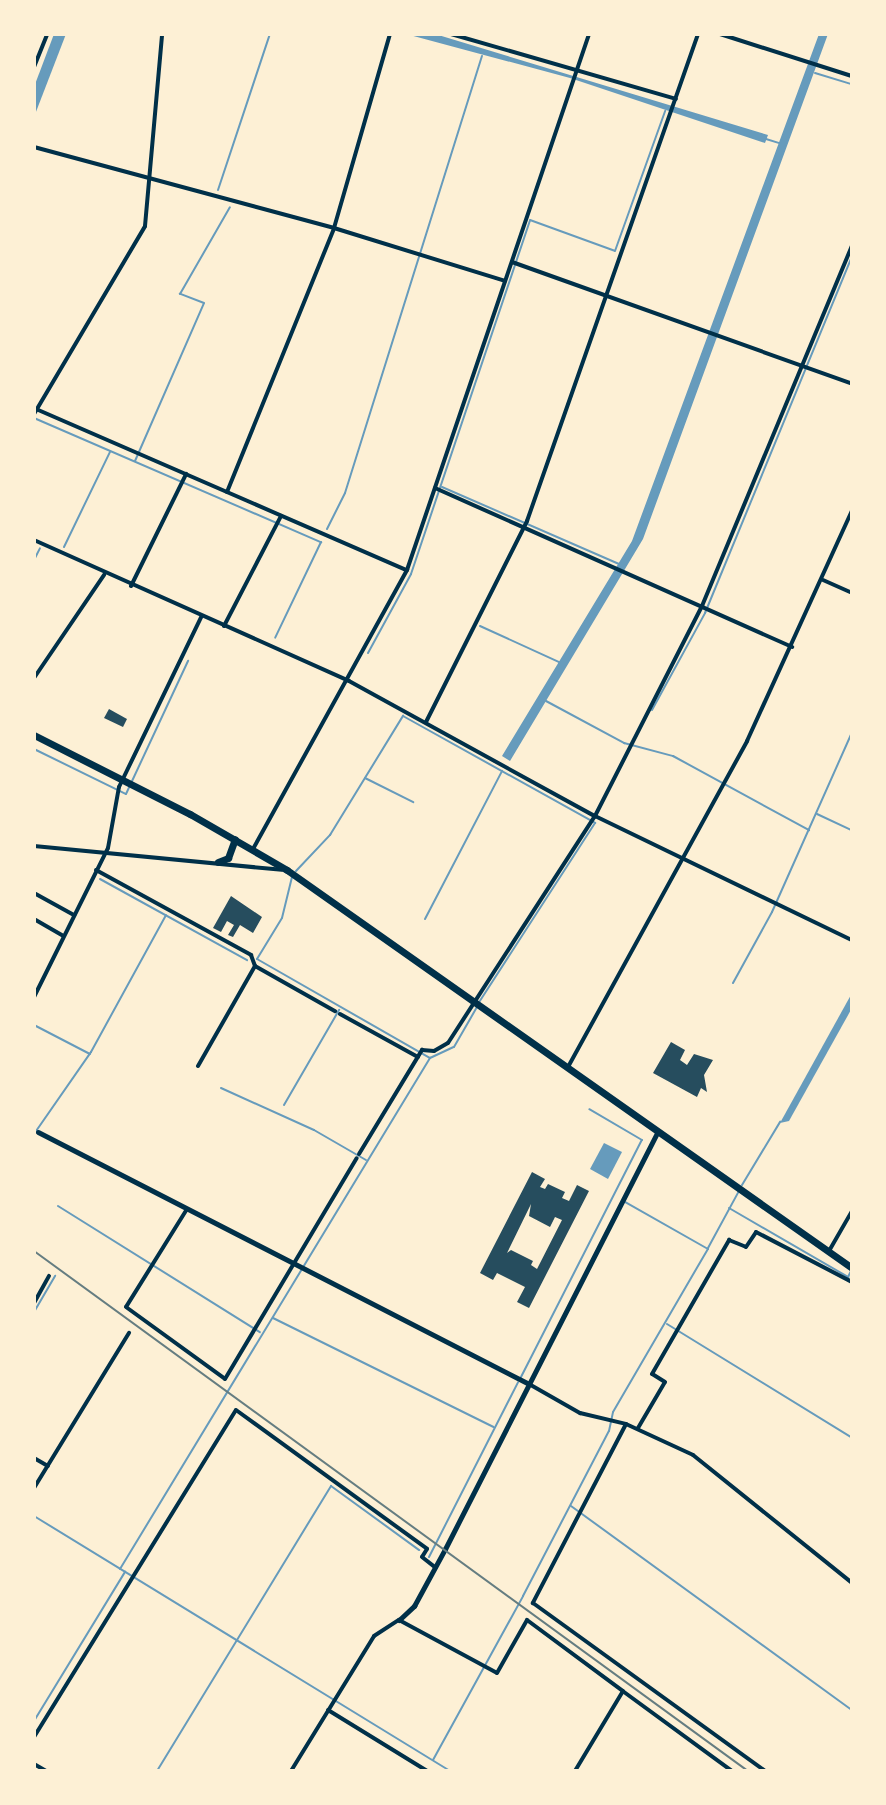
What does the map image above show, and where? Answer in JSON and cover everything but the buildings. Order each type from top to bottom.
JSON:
[{"type":"highway","points":[[34,735],[235,839],[291,873],[852,1268]]},
{"type":"highway","points":[[218,862],[228,858],[235,839]]},
{"type":"street","points":[[34,67],[47,34]]},
{"type":"street","points":[[162,34],[153,179],[142,235],[35,411],[139,454],[183,480],[227,492],[279,521],[407,570]]},
{"type":"street","points":[[227,492],[334,228],[390,34]]},
{"type":"street","points":[[451,34],[676,99]]},
{"type":"street","points":[[253,849],[349,681],[407,570],[438,490],[589,34]]},
{"type":"street","points":[[426,722],[525,525],[698,34]]},
{"type":"street","points":[[720,34],[852,76]]},
{"type":"street","points":[[34,147],[334,228],[505,281]]},
{"type":"street","points":[[96,870],[251,955],[255,966],[420,1054],[448,1043],[477,1003],[593,819],[629,745],[705,608],[852,245]]},
{"type":"street","points":[[515,263],[852,384]]},
{"type":"street","points":[[131,586],[183,480]]},
{"type":"street","points":[[438,490],[525,525],[792,647]]},
{"type":"street","points":[[568,1067],[724,782],[792,647],[852,511]]},
{"type":"street","points":[[224,626],[279,521]]},
{"type":"street","points":[[34,540],[104,575],[349,681],[593,819],[682,858],[850,940],[852,932]]},
{"type":"street","points":[[34,678],[104,575]]},
{"type":"street","points":[[823,580],[852,593]]},
{"type":"street","points":[[34,997],[104,853],[117,823],[117,794],[125,783],[201,617]]},
{"type":"street","points":[[34,846],[218,862],[291,873]]},
{"type":"street","points":[[34,893],[74,916]]},
{"type":"street","points":[[34,919],[64,936]]},
{"type":"street","points":[[198,1066],[255,966]]},
{"type":"street","points":[[187,1209],[126,1307],[225,1379],[254,1328],[300,1264],[358,1156],[420,1054]]},
{"type":"street","points":[[35,1131],[300,1264],[580,1413],[638,1429],[723,1476],[798,1543],[852,1583]]},
{"type":"street","points":[[291,1771],[374,1636],[399,1620],[435,1567],[523,1381],[658,1131]]},
{"type":"street","points":[[829,1251],[852,1211]]},
{"type":"street","points":[[638,1429],[665,1382],[652,1374],[729,1240],[746,1247],[756,1232],[852,1282]]},
{"type":"street","points":[[34,1303],[49,1276]]},
{"type":"street","points":[[34,1488],[129,1333]]},
{"type":"street","points":[[34,1737],[130,1576],[236,1410],[427,1549],[422,1557],[435,1567]]},
{"type":"street","points":[[626,1424],[533,1603],[765,1771]]},
{"type":"street","points":[[34,1458],[48,1466]]},
{"type":"street","points":[[399,1620],[497,1673],[527,1620],[732,1771]]},
{"type":"street","points":[[575,1771],[623,1691]]},
{"type":"street","points":[[328,1710],[427,1771]]},
{"type":"street","points":[[34,1764],[46,1771]]},
{"type":"water","points":[[54,34],[66,34],[34,117],[34,87]]},
{"type":"water","points":[[406,34],[435,34],[768,135],[765,143],[570,78]]},
{"type":"water","points":[[819,34],[828,34],[643,539],[510,761],[502,756],[632,541]]},
{"type":"water","points":[[852,993],[852,1008],[789,1121],[780,1123]]},
{"type":"water","points":[[604,1143],[622,1152],[608,1179],[590,1169]]},
{"type":"waterway","points":[[218,190],[270,34]]},
{"type":"waterway","points":[[327,529],[345,493],[482,56]]},
{"type":"waterway","points":[[815,73],[852,84]]},
{"type":"waterway","points":[[368,653],[411,574],[530,220],[615,251],[665,111]]},
{"type":"waterway","points":[[766,139],[779,143]]},
{"type":"waterway","points":[[135,461],[204,303],[180,294],[230,207]]},
{"type":"waterway","points":[[652,710],[705,613],[852,256]]},
{"type":"waterway","points":[[34,418],[321,542],[275,638]]},
{"type":"waterway","points":[[64,547],[110,452]]},
{"type":"waterway","points":[[442,487],[619,564]]},
{"type":"waterway","points":[[34,560],[40,548]]},
{"type":"waterway","points":[[480,626],[559,662]]},
{"type":"waterway","points":[[34,749],[126,794],[188,661]]},
{"type":"waterway","points":[[546,701],[624,743],[673,756],[809,830]]},
{"type":"waterway","points":[[296,871],[330,835],[403,716],[595,823],[480,1001]]},
{"type":"waterway","points":[[733,983],[772,912],[852,732]]},
{"type":"waterway","points":[[425,919],[502,771]]},
{"type":"waterway","points":[[365,778],[413,802]]},
{"type":"waterway","points":[[817,814],[852,830]]},
{"type":"waterway","points":[[292,877],[282,918],[257,959],[430,1058]]},
{"type":"waterway","points":[[100,879],[247,960]]},
{"type":"waterway","points":[[34,1134],[91,1052],[166,915]]},
{"type":"waterway","points":[[120,1569],[430,1058],[454,1047],[477,1007]]},
{"type":"waterway","points":[[284,1105],[339,1010]]},
{"type":"waterway","points":[[34,1025],[90,1054]]},
{"type":"waterway","points":[[221,1088],[314,1130],[366,1160]]},
{"type":"waterway","points":[[521,1377],[642,1140],[589,1109]]},
{"type":"waterway","points":[[742,1185],[780,1122]]},
{"type":"waterway","points":[[708,1248],[739,1191]]},
{"type":"waterway","points":[[433,1760],[609,1431],[613,1412],[708,1249],[625,1202]]},
{"type":"waterway","points":[[58,1206],[260,1332]]},
{"type":"waterway","points":[[729,1208],[848,1277],[851,1271]]},
{"type":"waterway","points":[[34,1312],[55,1276]]},
{"type":"waterway","points":[[273,1318],[494,1427]]},
{"type":"waterway","points":[[667,1324],[852,1438]]},
{"type":"waterway","points":[[429,1557],[518,1382]]},
{"type":"waterway","points":[[157,1771],[331,1486],[419,1550]]},
{"type":"waterway","points":[[571,1506],[852,1710]]},
{"type":"waterway","points":[[34,1516],[450,1771]]},
{"type":"waterway","points":[[34,1721],[125,1572]]},
{"type":"railway","points":[[34,1251],[748,1771]]}]
